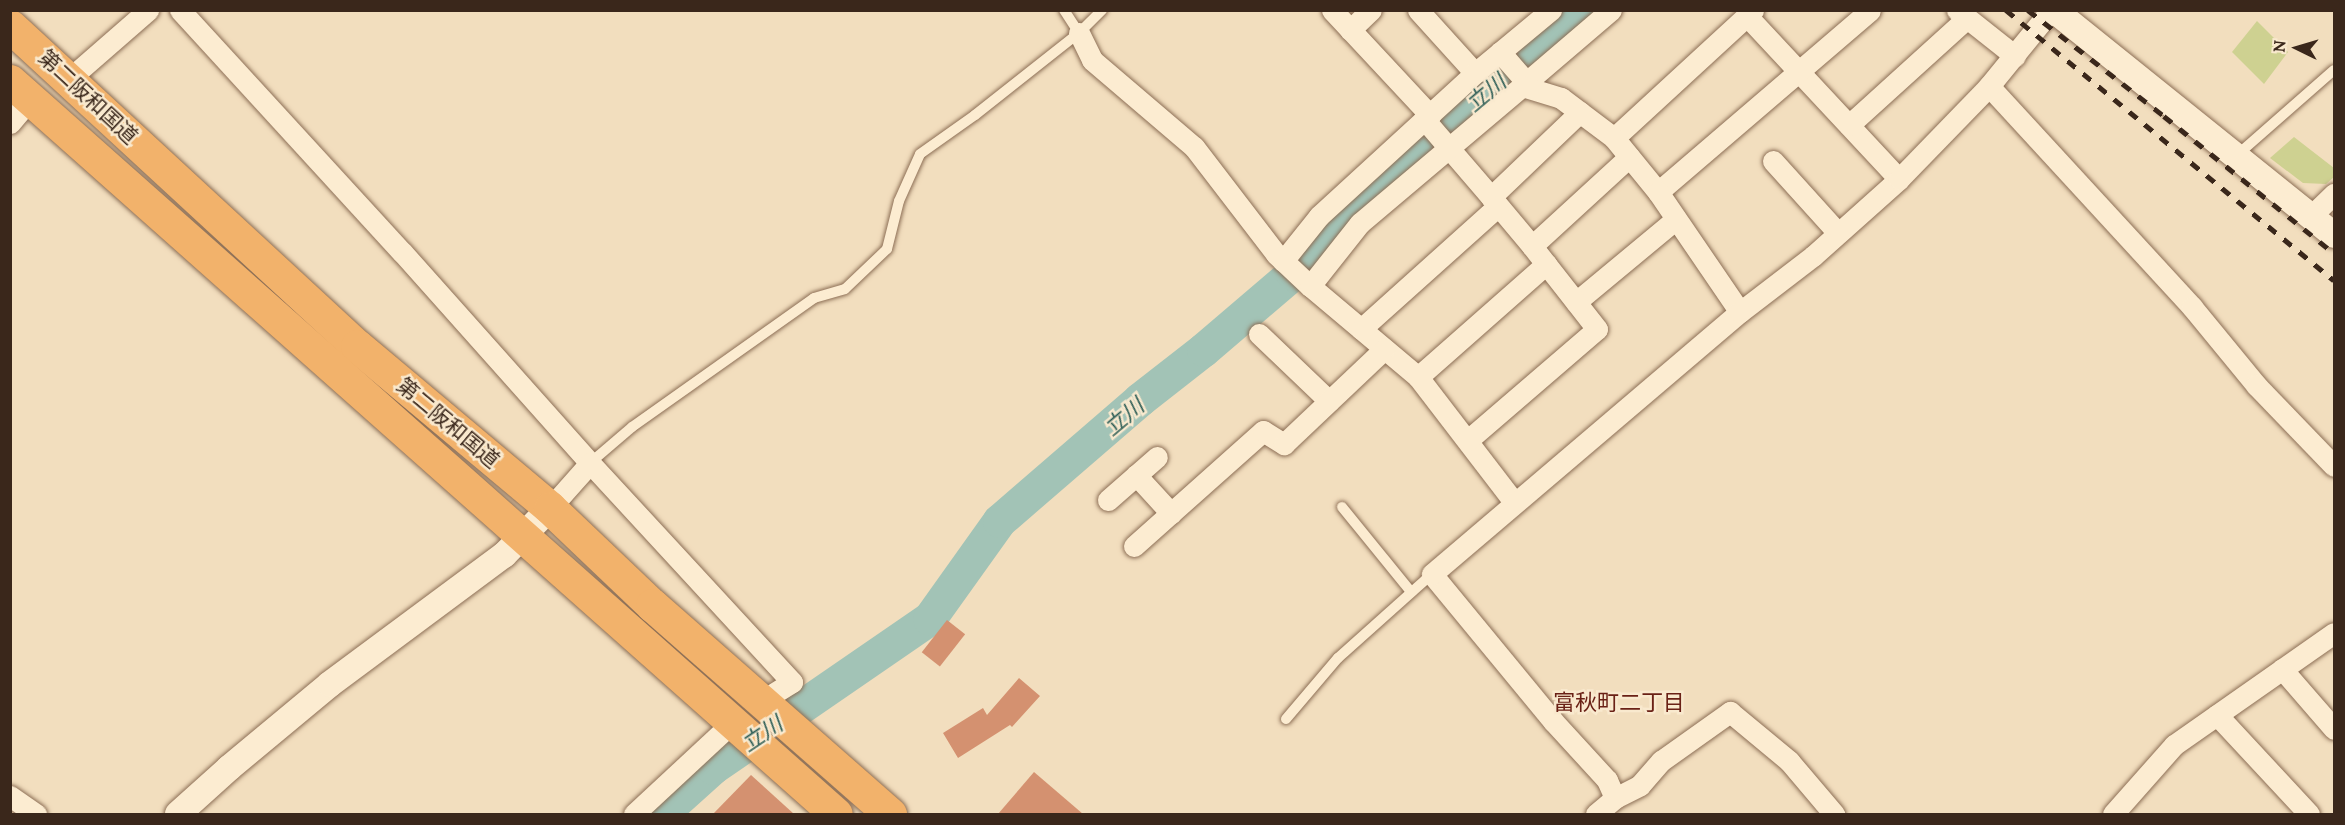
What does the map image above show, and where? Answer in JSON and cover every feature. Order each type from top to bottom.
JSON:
[{"type":"highway","name":"第二阪和国道","points":[[10,26],[357,346],[550,508],[652,605],[890,814]]},
{"type":"highway","name":"第二阪和国道","points":[[17,101],[521,537],[836,814]]},
{"type":"street","points":[[69,79],[148,10]]},
{"type":"street","points":[[180,10],[402,252],[590,463],[792,682],[775,713]]},
{"type":"street","points":[[1332,10],[1427,118],[1597,328],[1468,440]]},
{"type":"street","points":[[1350,30],[1371,10]]},
{"type":"street","points":[[1418,10],[1475,73]]},
{"type":"street","points":[[1284,261],[1319,216],[1475,73],[1502,55],[1551,10]]},
{"type":"street","points":[[1306,283],[1360,223],[1447,144],[1611,10]]},
{"type":"street","points":[[1658,192],[1870,10]]},
{"type":"street","points":[[1615,798],[1607,780],[1553,721],[1432,574],[1514,502],[1740,312],[1838,233],[1899,179],[1989,86],[2053,10],[2334,235]]},
{"type":"street","points":[[1614,138],[1750,13],[1799,71],[1899,179]]},
{"type":"street","points":[[1849,125],[1962,14],[2015,56]]},
{"type":"street","points":[[1079,33],[1092,60],[1194,147],[1284,261],[1306,283],[1418,377],[1514,502]]},
{"type":"street","points":[[1502,55],[1522,81],[1561,98],[1614,138],[1658,192],[1740,312]]},
{"type":"street","points":[[1989,86],[2192,307],[2256,385],[2334,466]]},
{"type":"street","points":[[1361,329],[1494,201],[1580,112]]},
{"type":"street","points":[[1532,246],[1629,157]]},
{"type":"street","points":[[1773,161],[1838,233]]},
{"type":"street","points":[[2311,216],[2334,194]]},
{"type":"street","points":[[1576,303],[1676,219]]},
{"type":"street","points":[[1418,377],[1546,264]]},
{"type":"street","points":[[1259,334],[1329,401]]},
{"type":"street","points":[[1134,546],[1263,431],[1284,444],[1384,349]]},
{"type":"street","points":[[1108,500],[1157,457]]},
{"type":"street","points":[[178,814],[229,768],[330,684],[504,555],[590,463]]},
{"type":"street","points":[[1136,475],[1171,513]]},
{"type":"street","points":[[2116,813],[2174,745],[2334,633]]},
{"type":"street","points":[[2282,669],[2334,729]]},
{"type":"street","points":[[1596,814],[1615,798],[1640,785],[1661,761],[1730,712],[1789,761],[1834,814]]},
{"type":"street","points":[[2217,715],[2309,814]]},
{"type":"street","points":[[634,814],[745,734]]},
{"type":"street","points":[[10,796],[36,814]]},
{"type":"lane","points":[[1064,10],[1079,33]]},
{"type":"lane","points":[[590,463],[632,427],[814,298],[845,289],[887,249],[899,201],[920,154],[975,115],[1079,33],[1102,10]]},
{"type":"lane","points":[[2236,156],[2334,70]]},
{"type":"lane","points":[[1342,507],[1411,592]]},
{"type":"lane","points":[[1286,719],[1338,658],[1432,574]]},
{"type":"green space","points":[[2257,21],[2288,52],[2264,84],[2232,52]]},
{"type":"green space","points":[[2294,137],[2334,168],[2334,177],[2326,184],[2303,183],[2270,158]]},
{"type":"building","points":[[947,620],[965,634],[940,666],[922,652]]},
{"type":"building","points":[[1019,678],[1040,696],[1012,727],[1010,725],[958,758],[943,733],[983,708],[987,715]]},
{"type":"building","points":[[1034,772],[1083,814],[998,814]]},
{"type":"building","points":[[751,775],[794,814],[713,814]]},
{"type":"waterway","name":"立川","points":[[1587,14],[1590,10]]},
{"type":"waterway","name":"立川","points":[[662,814],[713,768],[930,619],[1000,521],[1140,400],[1204,350],[1293,274],[1328,231],[1491,88],[1587,14]]},
{"type":"railway","points":[[2006,10],[2334,280]]},
{"type":"railway","points":[[2028,10],[2334,253]]},
{"type":"district","name":"富秋町二丁目","points":[[1619,703]]}]
